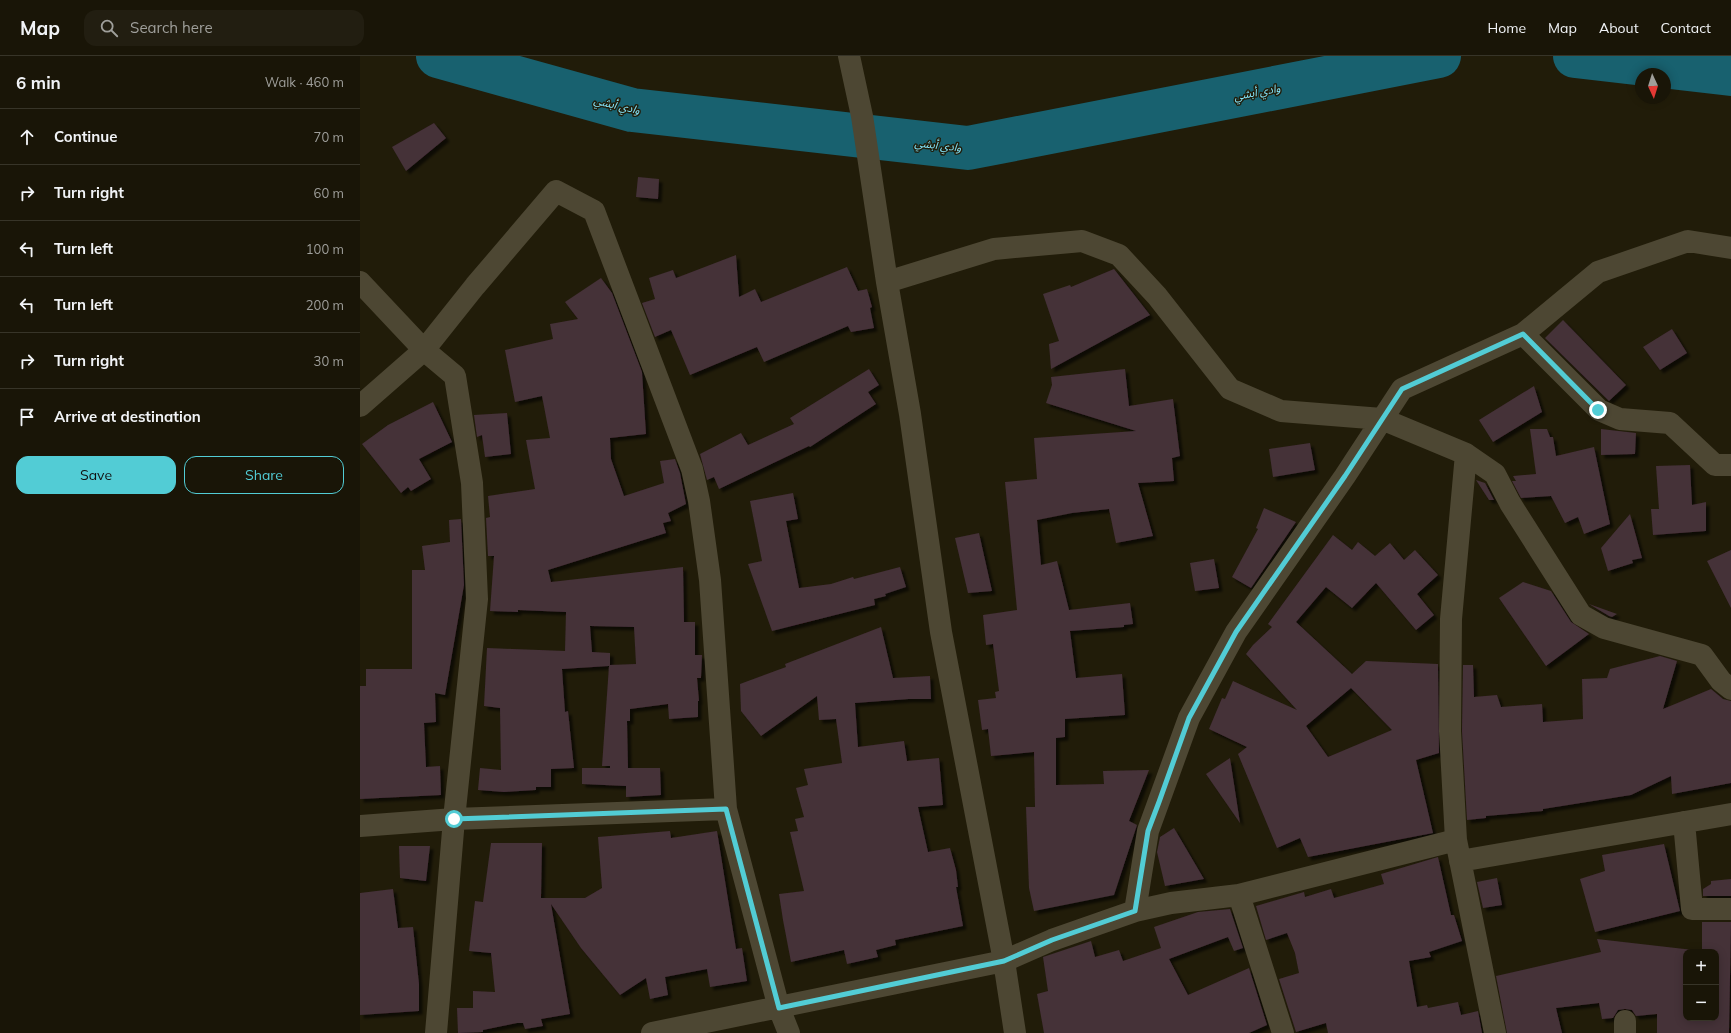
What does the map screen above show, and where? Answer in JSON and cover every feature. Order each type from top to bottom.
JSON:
[{"type":"street","points":[[849,56],[862,116],[887,282],[910,414],[941,632],[1004,961],[1015,1033]]},
{"type":"street","points":[[360,406],[424,350],[475,286],[556,191],[594,212],[692,469],[699,501],[710,580],[726,809],[779,1008],[789,1033]]},
{"type":"street","points":[[887,282],[994,250],[1082,241],[1119,255],[1157,296],[1230,389],[1281,411],[1382,420],[1466,454],[1495,474],[1510,503],[1581,615],[1604,628],[1702,655],[1720,681],[1731,689]]},
{"type":"street","points":[[1135,911],[1148,831],[1189,718],[1236,632],[1402,389],[1523,334],[1598,272],[1688,241],[1731,248]]},
{"type":"street","points":[[360,282],[424,350],[455,376],[472,483],[477,599],[454,819],[436,1033]]},
{"type":"street","points":[[1523,334],[1598,410],[1620,419],[1670,423],[1715,465],[1731,465]]},
{"type":"street","points":[[1466,454],[1451,619],[1450,731],[1456,840],[1495,1033]]},
{"type":"street","points":[[360,826],[454,819],[726,809]]},
{"type":"street","points":[[1460,861],[1731,814]]},
{"type":"street","points":[[1684,822],[1692,909],[1731,909]]},
{"type":"street","points":[[652,1033],[1004,961],[1052,940],[1135,911],[1171,904],[1239,895],[1456,840]]},
{"type":"street","points":[[1239,895],[1283,1033]]},
{"type":"building","points":[[434,123],[446,138],[406,171],[392,147]]},
{"type":"building","points":[[638,177],[659,179],[658,199],[636,197]]},
{"type":"building","points":[[736,255],[739,297],[755,289],[761,302],[847,267],[858,291],[867,289],[872,307],[870,308],[874,328],[851,332],[848,326],[764,362],[757,347],[690,375],[671,330],[655,337],[642,303],[655,299],[649,278],[673,270],[676,278]]},
{"type":"building","points":[[1114,269],[1150,315],[1051,369],[1049,344],[1059,341],[1043,294],[1070,285],[1071,287]]},
{"type":"building","points":[[601,278],[612,293],[642,372],[646,434],[610,438],[611,459],[624,496],[664,483],[660,461],[675,459],[680,473],[686,504],[668,513],[671,521],[663,523],[666,533],[548,570],[551,582],[683,567],[684,622],[695,622],[695,655],[702,655],[701,678],[697,678],[699,701],[698,717],[669,719],[668,704],[630,709],[630,721],[627,721],[628,768],[660,768],[661,795],[626,797],[626,786],[582,784],[582,768],[610,768],[610,766],[602,766],[609,666],[562,669],[565,712],[568,711],[574,768],[551,769],[551,787],[536,787],[536,790],[504,792],[478,790],[480,768],[501,770],[500,708],[484,706],[487,648],[565,651],[566,612],[518,610],[518,612],[490,611],[494,556],[488,556],[486,518],[490,517],[488,496],[535,489],[526,440],[550,438],[542,396],[515,402],[505,350],[553,339],[550,324],[578,319],[565,302]],"holes":[[[590,626],[634,627],[636,664],[610,665],[610,653],[592,652]]]},
{"type":"building","points":[[1563,320],[1626,385],[1609,401],[1545,338]]},
{"type":"building","points":[[1672,329],[1687,353],[1660,370],[1643,347]]},
{"type":"building","points":[[869,369],[879,385],[868,392],[876,404],[810,447],[809,446],[719,489],[714,477],[707,480],[700,454],[741,433],[748,445],[794,424],[790,418]]},
{"type":"building","points":[[1125,369],[1129,406],[1173,399],[1180,456],[1172,458],[1174,481],[1138,483],[1153,536],[1116,543],[1109,509],[1072,513],[1037,520],[1041,565],[1057,561],[1069,610],[1130,603],[1133,624],[1124,625],[1124,627],[1070,631],[1076,678],[1122,674],[1125,715],[1065,719],[1065,737],[1056,738],[1056,785],[1104,784],[1103,771],[1149,770],[1129,821],[1137,825],[1114,895],[1034,911],[1029,888],[1026,807],[1035,807],[1034,752],[991,756],[988,729],[982,730],[978,700],[996,698],[995,692],[999,691],[993,644],[986,645],[983,615],[1017,610],[1005,482],[1037,479],[1034,438],[1136,431],[1046,403],[1052,385],[1051,377]]},
{"type":"building","points":[[1534,386],[1542,412],[1493,442],[1479,420]]},
{"type":"building","points":[[433,402],[452,442],[419,459],[431,479],[411,491],[408,487],[401,493],[362,444],[388,425]]},
{"type":"building","points":[[507,413],[511,454],[485,457],[482,435],[477,437],[474,415]]},
{"type":"building","points":[[1530,429],[1547,429],[1550,437],[1553,437],[1556,456],[1594,447],[1610,524],[1584,534],[1578,517],[1565,523],[1551,496],[1521,498],[1512,481],[1516,481],[1513,476],[1536,474]]},
{"type":"building","points":[[1601,429],[1636,433],[1635,454],[1601,455]]},
{"type":"building","points":[[1310,443],[1315,470],[1273,477],[1269,449]]},
{"type":"building","points":[[1690,465],[1692,505],[1706,502],[1706,531],[1653,535],[1651,509],[1659,509],[1656,466]]},
{"type":"building","points":[[1476,480],[1485,483],[1494,500],[1489,500]]},
{"type":"building","points":[[793,493],[798,519],[786,521],[799,588],[831,584],[853,577],[854,579],[900,567],[906,587],[885,594],[886,596],[874,599],[875,605],[772,631],[748,564],[762,561],[750,501]]},
{"type":"building","points":[[1264,508],[1296,522],[1251,588],[1232,577],[1258,529],[1256,528]]},
{"type":"building","points":[[1630,514],[1642,558],[1632,560],[1633,563],[1608,571],[1601,548]]},
{"type":"building","points":[[461,519],[464,585],[445,695],[435,693],[436,722],[424,723],[426,767],[440,766],[441,795],[360,799],[360,686],[366,686],[366,669],[412,669],[412,570],[425,570],[422,546],[450,542],[449,520]]},
{"type":"building","points":[[979,533],[992,591],[968,593],[955,538]]},
{"type":"building","points":[[1333,535],[1352,550],[1358,542],[1375,556],[1390,543],[1404,560],[1415,550],[1438,575],[1417,594],[1434,615],[1416,630],[1376,583],[1352,608],[1326,587],[1296,622],[1352,674],[1366,661],[1438,664],[1439,753],[1416,760],[1433,833],[1308,857],[1300,838],[1277,848],[1238,754],[1247,747],[1209,729],[1222,698],[1225,699],[1233,681],[1297,710],[1246,654],[1253,645],[1272,627],[1268,624]],"holes":[[[1351,688],[1392,730],[1328,757],[1306,726]]]},
{"type":"building","points":[[1731,550],[1731,608],[1707,561]]},
{"type":"building","points":[[1214,559],[1219,588],[1195,591],[1190,563]]},
{"type":"building","points":[[1523,582],[1551,591],[1571,622],[1589,634],[1546,666],[1499,598]]},
{"type":"building","points":[[1589,604],[1617,614],[1612,617],[1609,616]]},
{"type":"building","points":[[881,627],[893,678],[930,676],[931,699],[855,703],[858,747],[904,741],[907,761],[939,758],[943,805],[918,807],[928,852],[950,848],[956,870],[958,887],[956,887],[963,926],[895,940],[896,945],[876,950],[878,957],[847,964],[844,950],[791,962],[779,894],[804,891],[790,832],[798,831],[795,819],[804,817],[796,788],[808,785],[804,769],[842,763],[836,719],[819,720],[817,696],[761,736],[741,711],[740,684],[786,667],[785,664]]},
{"type":"building","points":[[1660,656],[1677,661],[1663,709],[1711,689],[1723,699],[1731,701],[1731,783],[1672,794],[1671,776],[1631,795],[1543,809],[1543,811],[1486,816],[1486,818],[1467,820],[1462,731],[1463,665],[1473,665],[1474,697],[1497,695],[1501,707],[1542,704],[1543,722],[1583,719],[1582,679],[1607,678],[1610,669]]},
{"type":"building","points":[[1230,758],[1240,823],[1206,774]]},
{"type":"building","points":[[1174,828],[1204,879],[1165,886],[1157,852],[1160,837]]},
{"type":"building","points":[[670,831],[671,838],[717,831],[736,949],[742,948],[747,981],[710,987],[707,969],[665,977],[668,995],[650,999],[646,978],[620,995],[581,948],[551,904],[570,1014],[541,1019],[543,1026],[525,1029],[523,1023],[517,1023],[483,1030],[483,1032],[458,1033],[457,1008],[473,1008],[473,991],[495,992],[491,953],[469,951],[475,901],[483,902],[491,843],[542,843],[541,898],[585,898],[602,888],[598,837]]},
{"type":"building","points":[[1664,844],[1680,911],[1595,932],[1580,879],[1605,871],[1602,855]]},
{"type":"building","points":[[399,846],[430,846],[426,881],[400,878]]},
{"type":"building","points":[[1438,857],[1451,915],[1454,915],[1462,941],[1429,952],[1431,957],[1409,961],[1417,1007],[1427,1005],[1428,1008],[1458,1002],[1461,1015],[1478,1011],[1482,1033],[1328,1033],[1326,1023],[1296,1032],[1279,979],[1299,973],[1295,953],[1287,933],[1266,940],[1256,906],[1304,892],[1305,897],[1331,889],[1334,898],[1384,884],[1381,874]]},
{"type":"building","points":[[1497,878],[1502,905],[1483,908],[1477,882]]},
{"type":"building","points":[[1731,879],[1731,896],[1703,896],[1703,889],[1711,884],[1711,881]]},
{"type":"building","points":[[393,889],[398,928],[413,927],[419,984],[419,1011],[360,1015],[360,893]]},
{"type":"building","points":[[1230,909],[1243,948],[1234,951],[1228,937],[1169,959],[1188,995],[1249,968],[1267,1025],[1249,1033],[1044,1033],[1037,994],[1048,991],[1043,957],[1091,941],[1095,957],[1119,950],[1123,961],[1161,948],[1154,927],[1198,912]]},
{"type":"building","points":[[1702,922],[1731,922],[1729,1033],[1657,1033],[1657,1014],[1636,1016],[1632,1010],[1625,1009],[1618,1010],[1613,1018],[1602,1019],[1599,1003],[1556,1008],[1562,1033],[1507,1033],[1496,976],[1601,952],[1597,939],[1684,949],[1683,949],[1683,1021],[1719,1021],[1719,949],[1702,949]]},
{"type":"waterway","name":"وادي أبشي","points":[[438,56],[632,110],[968,148],[1439,56]]},
{"type":"waterway","name":"وادي أبشي","points":[[1575,56],[1731,74]]},
{"type":"route","points":[[454,819],[726,809],[779,1008],[1004,961],[1052,940],[1135,911],[1148,831],[1189,718],[1236,632],[1345,476],[1402,389],[1523,334],[1598,410]]}]
